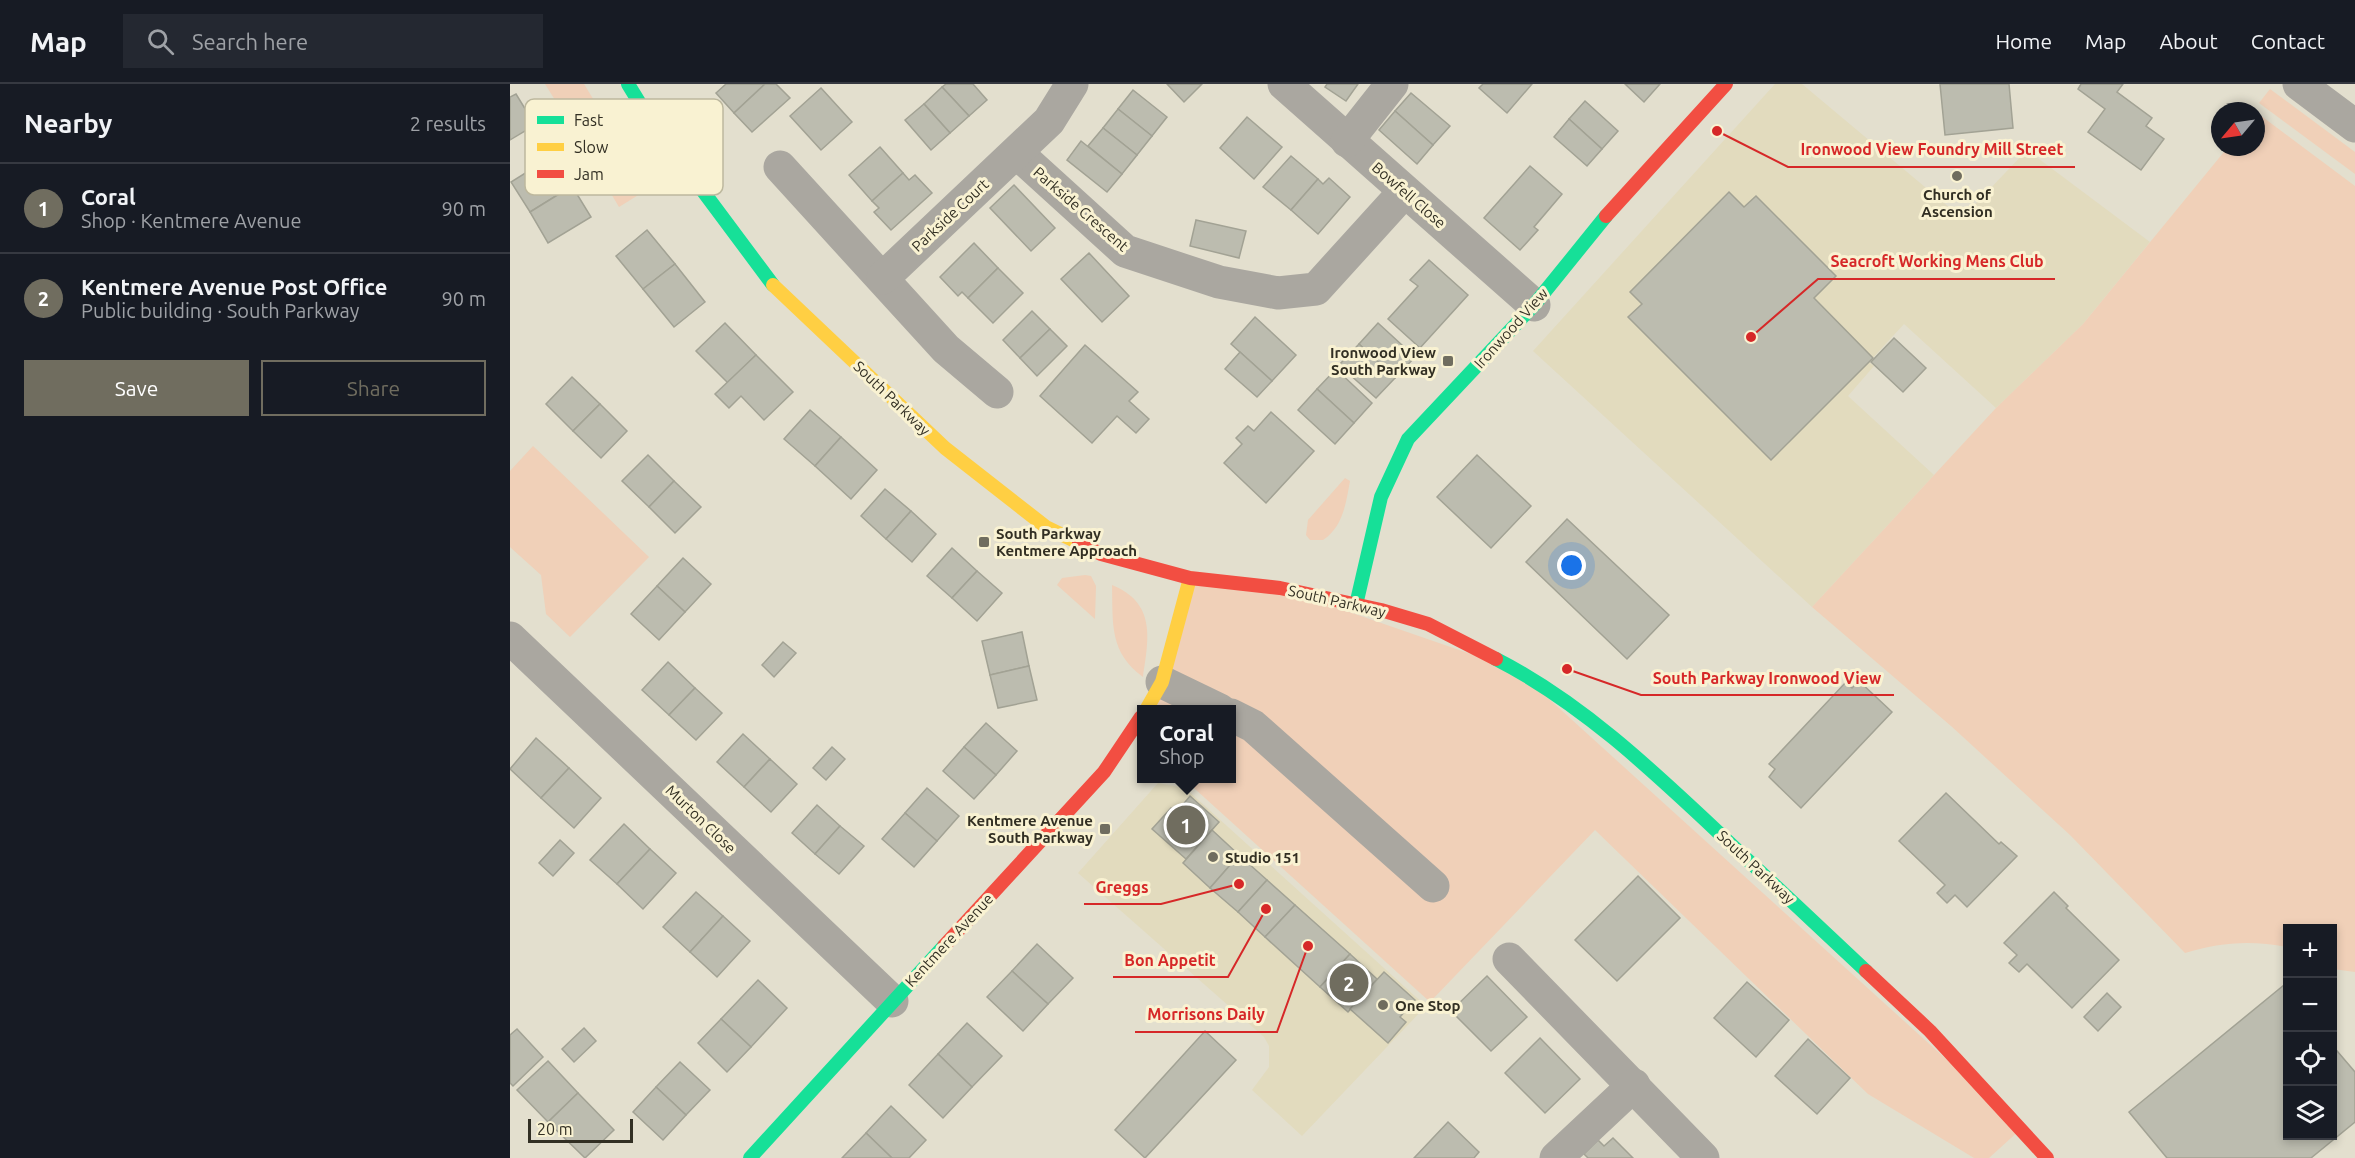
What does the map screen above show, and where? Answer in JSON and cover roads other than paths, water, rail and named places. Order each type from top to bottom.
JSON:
[{"type":"street","name":"South Parkway","points":[[628,84],[637,99]]},
{"type":"street","points":[[1017,153],[1049,121],[1072,84]]},
{"type":"street","name":"Bowfell Close","points":[[1284,84],[1534,305]]},
{"type":"street","points":[[1347,141],[1392,84]]},
{"type":"street","name":"Ironwood View","points":[[1356,605],[1381,497],[1408,439],[1534,305],[1598,224],[1726,84]]},
{"type":"street","points":[[2299,84],[2355,126]]},
{"type":"street","name":"Parkside Crescent","points":[[1017,153],[1125,251],[1219,282],[1278,293],[1316,289],[1404,192]]},
{"type":"street","name":"Parkside Court","points":[[883,278],[1017,153]]},
{"type":"street","points":[[780,166],[946,349],[998,392]]},
{"type":"street","name":"South Parkway","points":[[705,195],[771,284],[945,448],[1046,527],[1101,554],[1190,578],[1280,588],[1428,624],[1474,645],[1544,688],[1635,756],[1930,1030],[2047,1158]]},
{"type":"street","points":[[1190,578],[1154,696],[1196,705]]},
{"type":"street","name":"Murton Close","points":[[510,638],[892,1001]]},
{"type":"street","points":[[1236,718],[1253,726],[1433,886]]},
{"type":"street","name":"Kentmere Avenue","points":[[750,1158],[1104,772],[1137,723]]},
{"type":"street","points":[[1509,959],[1703,1158]]},
{"type":"street","points":[[1556,1158],[1634,1085]]},
{"type":"place","name":"Ironwood View Foundry Mill Street","points":[[1717,131]]},
{"type":"place","name":"Church of Ascension","points":[[1957,176]]},
{"type":"place","name":"Seacroft Working Mens Club","points":[[1751,337]]},
{"type":"place","name":"Ironwood View South Parkway","points":[[1448,361]]},
{"type":"place","name":"South Parkway Kentmere Approach","points":[[984,542]]},
{"type":"place","name":"South Parkway Ironwood View","points":[[1567,669]]},
{"type":"place","name":"Coral","points":[[1186,825]]},
{"type":"place","name":"Kentmere Avenue South Parkway","points":[[1105,829]]},
{"type":"place","name":"Studio 151","points":[[1213,857]]},
{"type":"place","name":"Greggs","points":[[1239,884]]},
{"type":"place","name":"Bon Appetit","points":[[1266,909]]},
{"type":"place","name":"Morrisons Daily","points":[[1308,946]]},
{"type":"place","name":"Kentmere Avenue Post Office","points":[[1349,983]]},
{"type":"place","name":"One Stop","points":[[1383,1005]]}]
